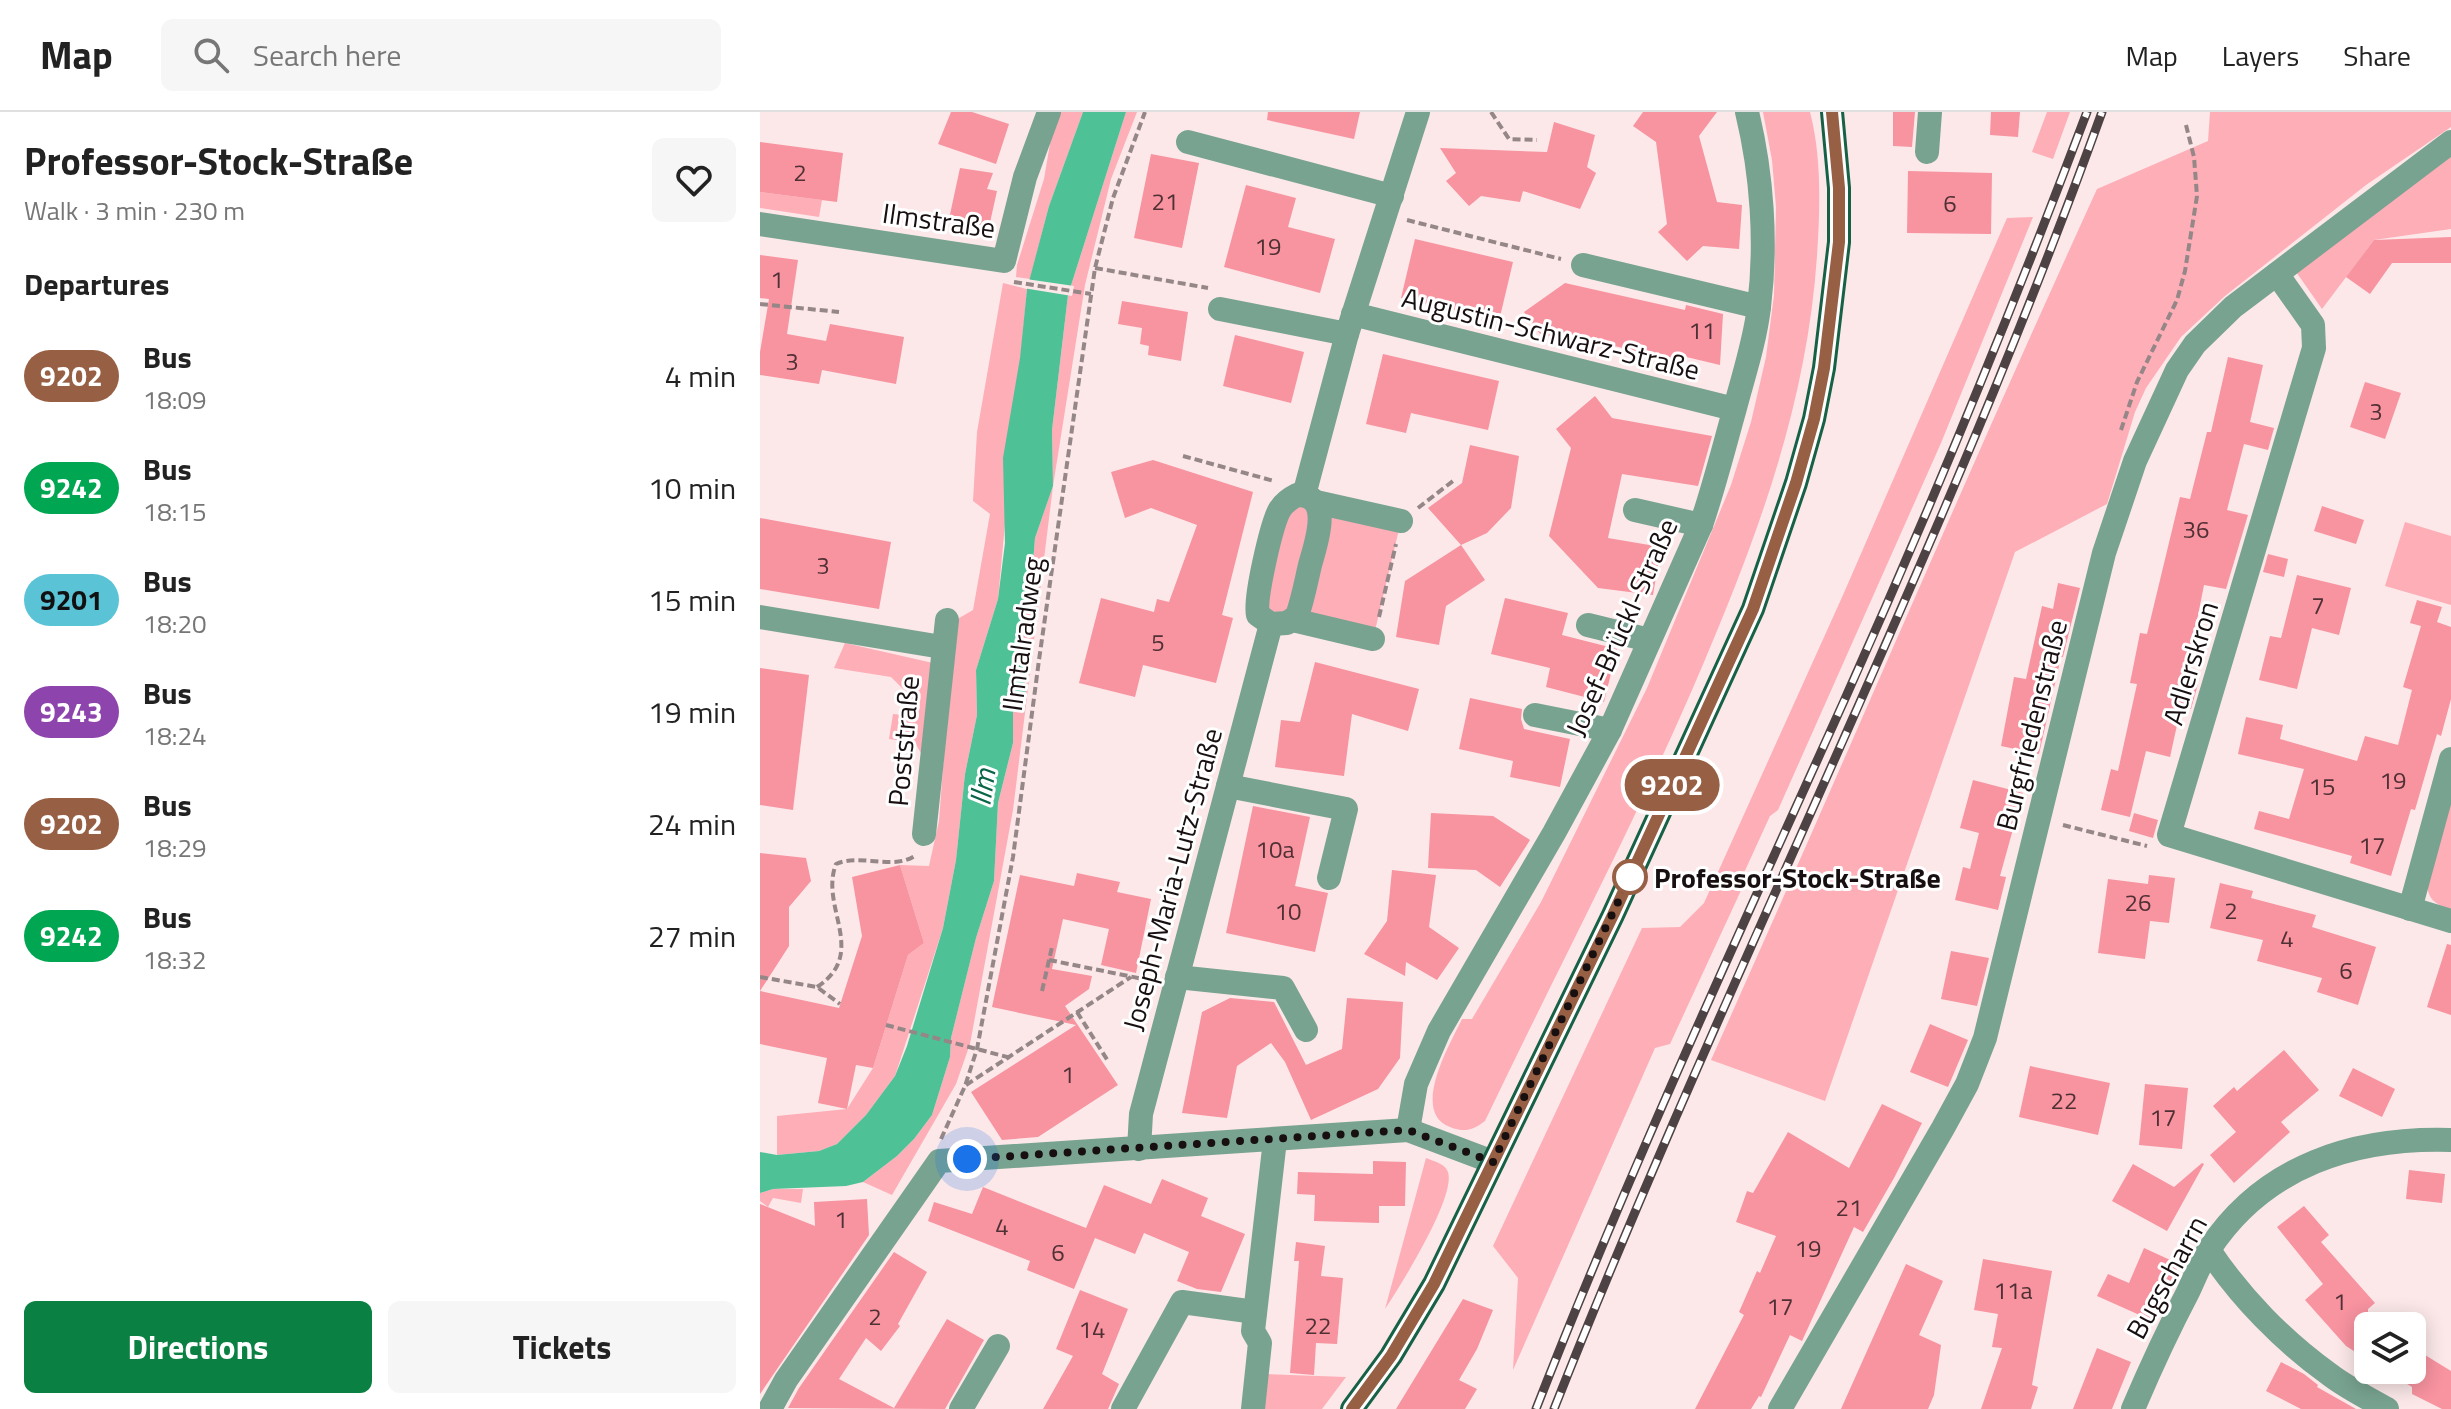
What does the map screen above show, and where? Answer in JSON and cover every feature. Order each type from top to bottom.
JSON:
[{"type":"main road","points":[[1352,1409],[1391,1356],[1434,1284],[1630,877],[1753,609],[1776,546],[1814,419],[1832,316],[1840,219],[1832,112]]},
{"type":"street","name":"Ilmstraße","points":[[760,224],[1004,261],[1025,177],[1049,112]]},
{"type":"street","name":"Joseph-Maria-Lutz-Straße","points":[[1282,622],[1258,615],[1257,597],[1278,513],[1304,498],[1350,324],[1418,112]]},
{"type":"street","name":"Josef-Brückl-Straße","points":[[1408,1130],[1416,1084],[1439,1031],[1610,730],[1701,525],[1750,354],[1759,307],[1762,241],[1759,173],[1747,112]]},
{"type":"street","points":[[1927,152],[1930,112]]},
{"type":"street","points":[[1188,142],[1389,205]]},
{"type":"street","name":"Burgfriedenstraße","points":[[1780,1409],[1943,1128],[1967,1084],[1985,1038],[2104,553],[2148,427],[2177,370],[2215,322],[2451,142]]},
{"type":"street","points":[[1583,265],[1759,307]]},
{"type":"street","name":"Adlerskron","points":[[2277,274],[2313,325],[2314,348],[2169,835],[2451,921]]},
{"type":"street","name":"Augustin-Schwarz-Straße","points":[[1220,309],[1350,324],[1734,409]]},
{"type":"street","name":"Joseph-Maria-Lutz-Straße","points":[[1139,1149],[1141,1114],[1228,786],[1282,622],[1299,611],[1320,525],[1304,498]]},
{"type":"street","points":[[1304,498],[1401,521]]},
{"type":"street","points":[[1635,510],[1701,525]]},
{"type":"street","name":"Poststraße","points":[[760,617],[942,647],[924,834]]},
{"type":"street","points":[[942,647],[947,620]]},
{"type":"street","points":[[1282,622],[1373,639]]},
{"type":"street","points":[[1588,625],[1649,640]]},
{"type":"street","points":[[1535,715],[1610,730]]},
{"type":"street","points":[[2410,909],[2451,759]]},
{"type":"street","points":[[1228,786],[1346,809],[1329,878]]},
{"type":"street","points":[[1176,982],[1283,988],[1306,1030]]},
{"type":"street","points":[[770,1409],[786,1380],[939,1161],[1408,1130],[1493,1162]]},
{"type":"street","points":[[1253,1409],[1260,1343],[1253,1331],[1275,1140]]},
{"type":"street","name":"Bugscharrn","points":[[2133,1409],[2209,1250],[2229,1223],[2264,1189],[2308,1163],[2351,1149],[2394,1142],[2451,1140]]},
{"type":"street","points":[[2209,1250],[2231,1282],[2271,1325],[2329,1375],[2387,1409]]},
{"type":"street","points":[[1123,1409],[1182,1302],[1255,1312]]},
{"type":"street","points":[[961,1409],[998,1346]]},
{"type":"path","name":"Ilmtalradweg","points":[[939,1161],[938,1147],[965,1086],[977,1049],[1013,857],[1095,268],[1113,198],[1145,112]]},
{"type":"path","points":[[1491,112],[1509,139],[1537,140]]},
{"type":"path","points":[[2120,437],[2137,382],[2177,300],[2185,271],[2197,196],[2194,157],[2185,121]]},
{"type":"path","points":[[1389,205],[1583,265]]},
{"type":"path","points":[[1095,268],[1224,291],[1220,309]]},
{"type":"path","points":[[1015,282],[1091,294]]},
{"type":"path","points":[[760,304],[839,312]]},
{"type":"path","points":[[1183,456],[1281,483],[1304,498]]},
{"type":"path","points":[[1373,639],[1401,521],[1453,481]]},
{"type":"path","points":[[2063,825],[2153,848]]},
{"type":"path","points":[[817,987],[837,969],[843,945],[832,875],[836,864],[846,860],[904,862],[918,853],[924,834]]},
{"type":"path","points":[[1042,991],[1052,947]]},
{"type":"path","points":[[1049,960],[1131,977],[1176,982]]},
{"type":"path","points":[[760,977],[817,987],[840,1004]]},
{"type":"path","points":[[965,1086],[1131,977]]},
{"type":"path","points":[[1077,1012],[1108,1061]]},
{"type":"path","points":[[886,1025],[1011,1058]]},
{"type":"shaded area","points":[[1060,112],[1083,112],[1049,206],[1030,279],[1016,277],[1044,179],[1052,132]]},
{"type":"shaded area","points":[[1126,112],[1137,112],[1111,179],[1085,285],[1053,486],[1052,430],[1068,295]]},
{"type":"shaded area","points":[[1763,112],[1810,112],[1817,147],[1819,184],[1812,310],[1792,413],[1778,464],[1725,613],[1625,835],[1485,1121],[1469,1130],[1455,1129],[1439,1119],[1433,1107],[1436,1077],[1442,1060],[1462,1019],[1472,1019],[1541,902],[1647,688],[1731,485],[1751,422],[1766,357],[1774,295],[1776,207],[1772,160]]},
{"type":"shaded area","points":[[2047,112],[2070,112],[2053,159],[2032,152]]},
{"type":"shaded area","points":[[2210,112],[2451,112],[2451,127],[2366,185],[2225,296],[2181,337],[2146,388],[2135,412],[2107,504],[2015,552],[1825,1101],[1711,1060],[2097,189],[2208,141]]},
{"type":"shaded area","points":[[2451,153],[2451,229],[2374,240],[2322,309],[2292,266]]},
{"type":"shaded area","points":[[760,192],[822,200],[819,217],[760,208]]},
{"type":"shaded area","points":[[2033,217],[1941,443],[1778,810],[1770,816],[1743,875],[1744,884],[1670,1044],[1655,1048],[1513,1370],[1518,1278],[1493,1246],[1642,928],[1680,927],[1704,903],[1843,595],[2007,218]]},
{"type":"shaded area","points":[[1003,283],[1027,289],[998,599],[976,670],[977,715],[965,774],[956,860],[943,928],[895,1076],[866,1115],[837,1144],[819,1151],[777,1155],[777,1116],[847,1109],[873,1068],[908,955],[924,943],[900,865],[929,866],[939,821],[954,621],[973,610],[990,514],[973,501],[977,432]]},
{"type":"shaded area","points":[[1053,486],[1013,810],[970,1044],[956,1084],[892,1195],[863,1182],[897,1156],[932,1115],[950,1057],[951,1038],[976,938],[994,881],[998,803],[1013,743],[1013,712],[1026,693],[1020,643],[1031,587],[1035,538]]},
{"type":"shaded area","points":[[1287,501],[1401,521],[1373,639],[1294,620],[1256,605]]},
{"type":"shaded area","points":[[2405,522],[2451,536],[2451,605],[2385,586]]},
{"type":"shaded area","points":[[845,643],[933,663],[927,763],[915,743],[889,739],[893,714],[913,716],[910,696],[891,677],[834,668]]},
{"type":"shaded area","points":[[2451,797],[2451,909],[2434,901],[2427,884]]},
{"type":"shaded area","points":[[1426,1158],[1447,1170],[1449,1181],[1445,1198],[1426,1240],[1385,1309]]},
{"type":"shaded area","points":[[773,1189],[803,1189],[801,1203],[773,1198],[768,1207],[760,1201],[760,1193]]},
{"type":"shaded area","points":[[1263,1374],[1346,1377],[1322,1409],[1259,1409]]},
{"type":"water","name":"Ilm","points":[[1083,112],[1126,112],[1068,295],[1052,430],[1053,486],[1035,538],[1031,587],[1020,643],[1026,693],[1013,712],[1013,743],[998,803],[994,881],[951,1038],[950,1057],[932,1115],[897,1156],[863,1182],[846,1186],[773,1189],[760,1193],[760,1152],[777,1155],[819,1151],[837,1144],[866,1115],[895,1076],[943,928],[956,860],[965,774],[977,715],[976,670],[998,599],[1005,543],[1003,458],[1020,358],[1027,289],[1049,206]]},
{"type":"pier","points":[[1026,279],[1074,286],[1072,296],[1023,288]]},
{"type":"building","points":[[951,112],[972,112],[1009,124],[996,164],[938,144]]},
{"type":"building","points":[[1268,112],[1360,112],[1354,139],[1267,120]]},
{"type":"building","points":[[1643,112],[1717,112],[1699,136],[1717,202],[1742,205],[1739,249],[1703,246],[1687,261],[1658,232],[1667,224],[1656,142],[1633,126]]},
{"type":"building","points":[[1893,112],[1915,112],[1912,147],[1893,146]]},
{"type":"building","points":[[1991,112],[2020,112],[2018,137],[1990,135]]},
{"type":"building","points":[[1554,122],[1595,135],[1587,167],[1596,173],[1580,209],[1523,191],[1520,202],[1481,196],[1469,206],[1446,181],[1456,173],[1440,148],[1547,152]]},
{"type":"building","points":[[760,142],[843,153],[837,202],[760,192]]},
{"type":"building","points":[[1151,154],[1199,163],[1182,248],[1134,238]]},
{"type":"building","points":[[960,168],[993,173],[987,189],[997,191],[989,227],[949,219]]},
{"type":"building","points":[[1908,171],[1992,173],[1991,234],[1907,233]]},
{"type":"building","points":[[1246,185],[1296,198],[1288,227],[1335,239],[1320,293],[1224,267]]},
{"type":"building","points":[[2451,237],[2451,263],[2392,263],[2370,294],[2346,277],[2374,240]]},
{"type":"building","points":[[1415,239],[1513,262],[1499,321],[1401,298]]},
{"type":"building","points":[[760,255],[798,260],[787,334],[826,341],[830,324],[904,337],[896,384],[822,370],[819,384],[760,375],[760,352],[769,299],[760,298]]},
{"type":"building","points":[[1565,283],[1685,310],[1686,305],[1723,314],[1720,365],[1678,355],[1676,360],[1588,340],[1587,345],[1540,334],[1524,312]]},
{"type":"building","points":[[1122,301],[1188,312],[1181,361],[1148,355],[1149,346],[1140,344],[1142,328],[1118,324]]},
{"type":"building","points":[[1235,335],[1304,352],[1291,403],[1223,386]]},
{"type":"building","points":[[1383,354],[1499,381],[1488,430],[1411,413],[1406,433],[1366,424]]},
{"type":"building","points":[[2228,357],[2263,365],[2250,422],[2274,428],[2268,450],[2244,444],[2227,510],[2248,515],[2226,589],[2204,585],[2185,681],[2198,684],[2191,709],[2181,707],[2170,757],[2146,751],[2130,817],[2101,810],[2111,769],[2118,771],[2137,684],[2130,683],[2140,633],[2147,634],[2180,497],[2190,499],[2207,432],[2211,432]]},
{"type":"building","points":[[2365,382],[2401,393],[2385,439],[2350,427]]},
{"type":"building","points":[[1595,396],[1612,418],[1712,436],[1698,486],[1622,474],[1608,538],[1661,547],[1653,595],[1598,588],[1549,536],[1571,448],[1556,429]]},
{"type":"building","points":[[1470,445],[1519,456],[1511,508],[1487,533],[1461,545],[1428,508],[1462,483]]},
{"type":"building","points":[[1153,460],[1253,492],[1222,615],[1233,618],[1216,683],[1143,665],[1135,697],[1079,683],[1101,598],[1154,612],[1157,599],[1169,602],[1197,525],[1151,508],[1125,518],[1111,472]]},
{"type":"building","points":[[2322,506],[2364,520],[2356,544],[2314,531]]},
{"type":"building","points":[[760,518],[891,542],[879,609],[760,589]]},
{"type":"building","points":[[1461,545],[1485,580],[1446,606],[1439,645],[1396,637],[1405,581]]},
{"type":"building","points":[[2268,554],[2288,559],[2284,577],[2263,572]]},
{"type":"building","points":[[2297,575],[2351,588],[2339,635],[2312,628],[2297,689],[2259,680],[2270,636],[2281,638]]},
{"type":"building","points":[[2058,583],[2080,588],[2039,754],[2001,746],[2014,677],[2026,679],[2042,606],[2053,609]]},
{"type":"building","points":[[1505,598],[1568,613],[1562,635],[1617,649],[1604,702],[1546,687],[1550,668],[1491,654]]},
{"type":"building","points":[[2417,600],[2442,607],[2437,622],[2451,627],[2451,699],[2441,736],[2437,734],[2415,810],[2411,809],[2391,876],[2350,863],[2352,856],[2254,829],[2259,811],[2289,819],[2304,769],[2238,754],[2246,717],[2283,725],[2280,739],[2357,761],[2365,736],[2398,745],[2412,690],[2403,687],[2421,626],[2410,623]]},
{"type":"building","points":[[1315,662],[1419,689],[1408,731],[1352,714],[1344,776],[1275,767],[1281,720],[1300,722]]},
{"type":"building","points":[[760,668],[809,675],[793,810],[760,805]]},
{"type":"building","points":[[1470,698],[1522,709],[1524,729],[1570,739],[1560,787],[1510,777],[1513,761],[1459,749]]},
{"type":"building","points":[[1973,780],[2023,793],[2000,876],[2006,877],[1998,910],[1955,900],[1963,867],[1970,869],[1979,833],[1960,828]]},
{"type":"building","points":[[1253,806],[1310,817],[1295,886],[1328,893],[1315,952],[1226,933]]},
{"type":"building","points":[[1431,813],[1493,816],[1530,840],[1500,887],[1476,870],[1428,868]]},
{"type":"building","points":[[2134,813],[2158,820],[2153,838],[2129,831]]},
{"type":"building","points":[[760,853],[806,858],[811,881],[789,907],[789,946],[760,991]]},
{"type":"building","points":[[900,865],[924,943],[908,955],[873,1068],[856,1065],[847,1109],[818,1103],[827,1058],[760,1044],[760,991],[839,1008],[862,936],[852,877]]},
{"type":"building","points":[[1392,870],[1436,875],[1429,927],[1459,948],[1437,980],[1406,962],[1405,976],[1364,954],[1387,921]]},
{"type":"building","points":[[1077,873],[1120,882],[1117,892],[1151,899],[1136,973],[1101,965],[1109,929],[1063,919],[1052,969],[1092,976],[1089,989],[1065,1006],[1118,1085],[1038,1137],[1002,1140],[971,1092],[1076,1025],[992,1007],[1020,875],[1074,886]]},
{"type":"building","points":[[2149,875],[2175,878],[2169,923],[2150,921],[2145,959],[2098,953],[2108,879],[2148,884]]},
{"type":"building","points":[[2220,883],[2253,891],[2251,898],[2316,915],[2312,927],[2376,947],[2358,1005],[2317,992],[2322,978],[2257,961],[2263,940],[2210,928]]},
{"type":"building","points":[[2447,944],[2451,945],[2451,1015],[2427,1007]]},
{"type":"building","points":[[1951,951],[1989,958],[1977,1006],[1941,999]]},
{"type":"building","points":[[1230,998],[1274,1002],[1306,1065],[1342,1049],[1347,998],[1403,1002],[1400,1058],[1378,1089],[1311,1120],[1285,1062],[1271,1043],[1237,1066],[1227,1118],[1182,1113],[1202,1012]]},
{"type":"building","points":[[1930,1024],[1968,1040],[1948,1087],[1910,1072]]},
{"type":"building","points":[[2284,1050],[2319,1090],[2281,1122],[2290,1132],[2234,1183],[2210,1155],[2236,1132],[2213,1106],[2234,1087],[2237,1091]]},
{"type":"building","points":[[2030,1066],[2110,1083],[2098,1135],[2019,1117]]},
{"type":"building","points":[[2353,1068],[2395,1089],[2382,1117],[2339,1096]]},
{"type":"building","points":[[2145,1084],[2188,1088],[2182,1149],[2139,1145]]},
{"type":"building","points":[[1882,1104],[1922,1123],[1863,1232],[1854,1227],[1802,1341],[1790,1335],[1761,1397],[1751,1409],[1695,1409],[1744,1315],[1739,1312],[1776,1236],[1736,1222],[1747,1191],[1753,1193],[1788,1132],[1849,1168]]},
{"type":"building","points":[[1373,1161],[1406,1162],[1405,1206],[1379,1206],[1379,1223],[1314,1221],[1315,1195],[1297,1194],[1298,1172],[1373,1174]]},
{"type":"building","points":[[2202,1163],[2167,1231],[2112,1201],[2133,1164],[2174,1187]]},
{"type":"building","points":[[2409,1170],[2445,1174],[2442,1203],[2406,1199]]},
{"type":"building","points":[[1162,1179],[1208,1198],[1201,1216],[1245,1234],[1221,1292],[1197,1289],[1177,1281],[1189,1252],[1144,1233],[1135,1254],[1095,1238],[1074,1289],[1027,1270],[1030,1261],[928,1221],[934,1202],[972,1214],[983,1187],[1086,1228],[1104,1185],[1151,1204]]},
{"type":"building","points":[[867,1199],[869,1235],[760,1394],[760,1204],[815,1226],[814,1202]]},
{"type":"building","points":[[2304,1206],[2329,1235],[2321,1242],[2375,1303],[2368,1312],[2354,1312],[2354,1351],[2305,1300],[2323,1284],[2277,1227]]},
{"type":"building","points":[[1296,1242],[1325,1246],[1321,1276],[1343,1278],[1337,1344],[1316,1343],[1314,1375],[1290,1373],[1299,1261],[1294,1261]]},
{"type":"building","points":[[2144,1248],[2179,1264],[2153,1321],[2097,1296],[2108,1274],[2129,1283]]},
{"type":"building","points":[[894,1252],[927,1272],[898,1324],[900,1326],[881,1351],[866,1338],[839,1379],[894,1408],[947,1319],[984,1340],[945,1409],[788,1408],[799,1388]]},
{"type":"building","points":[[1983,1259],[2052,1271],[2032,1385],[2038,1387],[2031,1409],[1981,1409],[2002,1348],[1992,1347],[1998,1314],[1974,1310]]},
{"type":"building","points":[[1906,1264],[1943,1281],[1919,1335],[1941,1345],[1934,1395],[1928,1409],[1841,1409]]},
{"type":"building","points":[[1080,1290],[1128,1309],[1102,1374],[1119,1384],[1108,1409],[1043,1409],[1073,1356],[1056,1349]]},
{"type":"building","points":[[1463,1299],[1493,1310],[1477,1349],[1459,1380],[1477,1389],[1465,1409],[1396,1409]]},
{"type":"building","points":[[2097,1348],[2131,1362],[2112,1409],[2073,1409]]},
{"type":"building","points":[[2426,1356],[2451,1371],[2451,1409],[2442,1409],[2412,1394],[2412,1387],[2407,1384],[2426,1384]]},
{"type":"building","points":[[2281,1362],[2356,1409],[2301,1409],[2266,1391]]},
{"type":"railway","points":[[1536,1409],[1647,1141],[1939,482],[2030,261],[2087,112]]},
{"type":"railway","points":[[1554,1409],[1690,1084],[1974,440],[2102,112]]},
{"type":"bus line","name":"9202","points":[[1352,1409],[1391,1356],[1434,1284],[1613,915],[1753,609],[1796,483],[1824,368],[1832,316],[1840,219],[1832,112]]},
{"type":"place","name":"Professor-Stock-Straße","points":[[1630,877]]},
{"type":"route","points":[[967,1159],[1408,1130],[1493,1162],[1630,877]]}]
